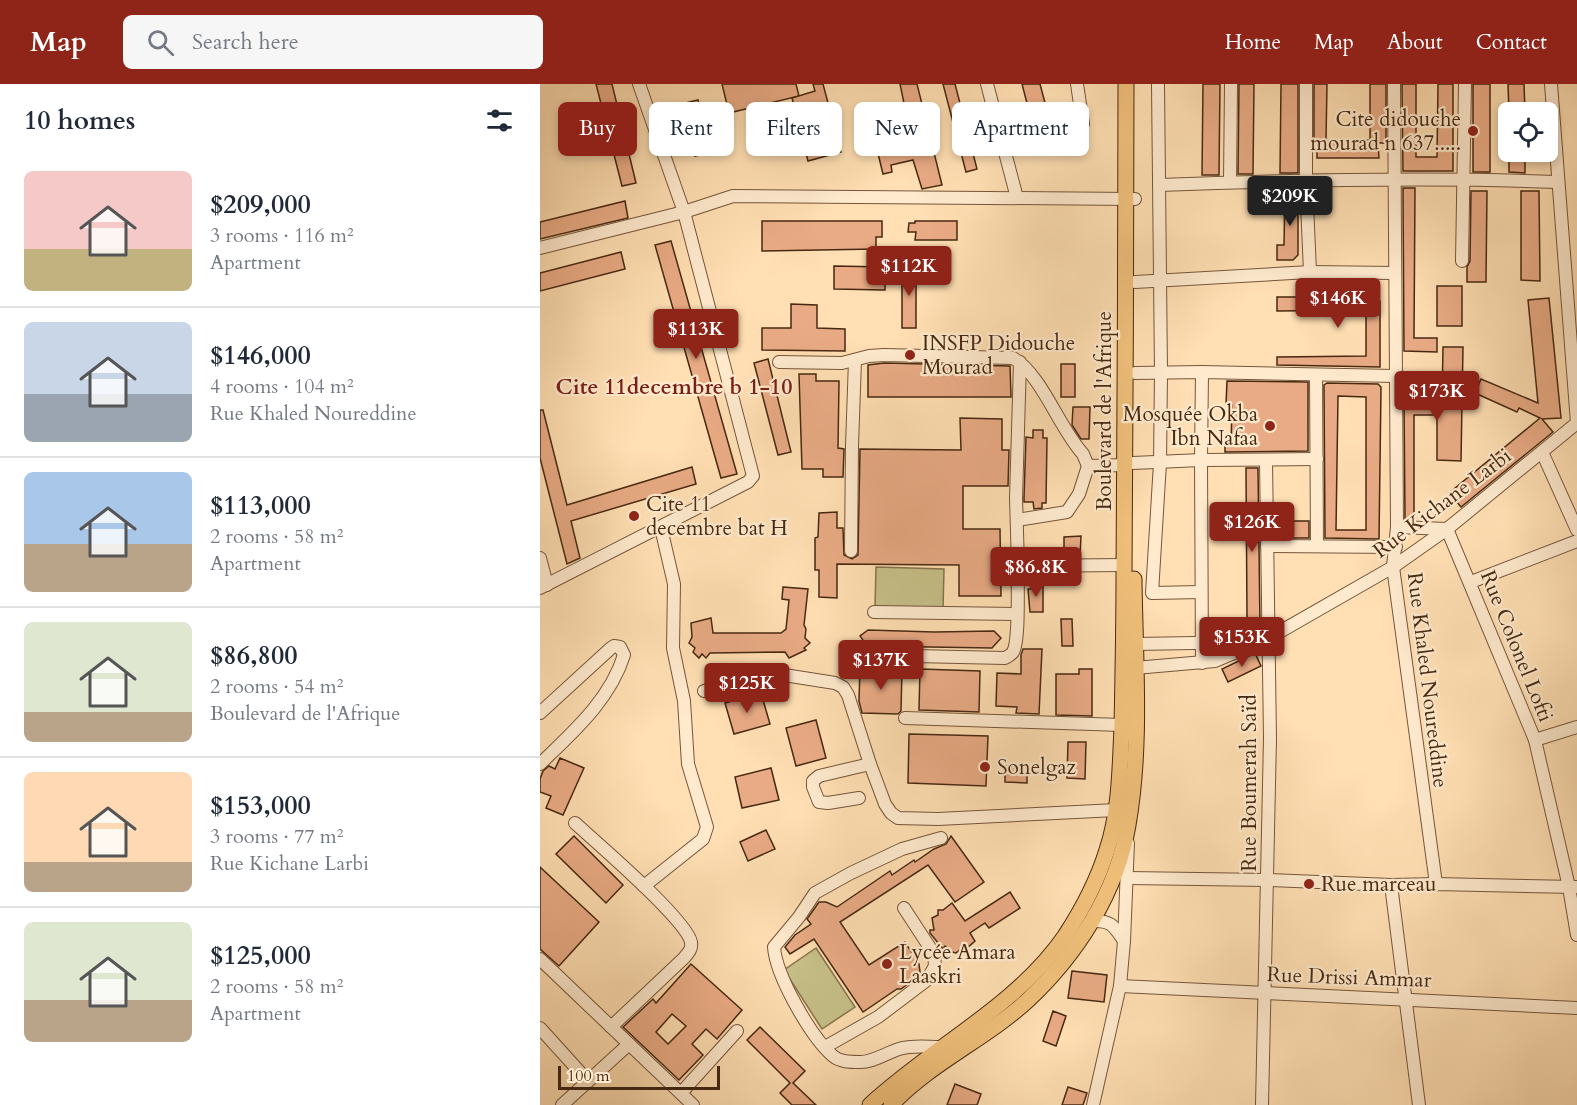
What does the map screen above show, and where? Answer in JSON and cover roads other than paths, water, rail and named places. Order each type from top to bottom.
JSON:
[{"type":"main road","name":"Boulevard de l'Afrique","points":[[870,1105],[896,1081],[998,1005],[1033,974],[1065,936],[1089,893],[1107,849],[1116,810],[1120,768],[1124,565],[1135,373],[1135,282],[1126,84]]},
{"type":"main road","name":"Boulevard de l'Afrique","points":[[891,1105],[1028,1000],[1078,945],[1113,877],[1128,826],[1136,747],[1129,464],[1131,199],[1135,84]]},
{"type":"street","points":[[540,558],[543,587],[661,528],[748,482],[753,476],[684,212],[639,84]]},
{"type":"street","points":[[987,84],[992,102]]},
{"type":"street","points":[[1077,84],[1080,102]]},
{"type":"street","points":[[1158,84],[1161,280],[1160,463],[1152,592],[1202,592]]},
{"type":"street","points":[[1230,182],[1231,84]]},
{"type":"street","points":[[1306,84],[1306,180],[1310,272]]},
{"type":"street","name":"Rue Khaled Noureddine","points":[[1394,84],[1397,527],[1393,567],[1436,884]]},
{"type":"street","points":[[1462,261],[1465,84]]},
{"type":"street","points":[[1551,84],[1577,423]]},
{"type":"street","points":[[1006,156],[1017,198]]},
{"type":"street","points":[[1159,185],[1394,179],[1557,182]]},
{"type":"street","points":[[540,248],[684,212],[733,196],[1131,199]]},
{"type":"street","points":[[1135,282],[1310,272],[1395,273]]},
{"type":"street","points":[[779,362],[842,363],[884,355],[1005,357],[1020,362],[1083,454],[1088,466],[1078,494],[1067,512],[1017,520]]},
{"type":"street","points":[[851,551],[855,360]]},
{"type":"street","points":[[869,655],[1005,658],[1014,650],[1018,566],[1020,362]]},
{"type":"street","points":[[1202,372],[1203,663]]},
{"type":"street","points":[[1135,373],[1395,376]]},
{"type":"street","points":[[1316,375],[1317,546]]},
{"type":"street","name":"Rue Kichane Larbi","points":[[1135,668],[1215,662],[1265,640],[1393,567],[1448,529],[1577,423]]},
{"type":"street","points":[[1542,452],[1577,530]]},
{"type":"street","points":[[1088,466],[1201,460],[1317,459]]},
{"type":"street","name":"Rue Boumerah Saïd","points":[[1262,1105],[1268,880],[1265,640],[1266,460]]},
{"type":"street","points":[[1397,527],[1448,529]]},
{"type":"street","points":[[644,886],[703,839],[707,827],[706,817],[688,764],[684,701],[673,648],[674,584],[661,528]]},
{"type":"street","name":"Rue Colonel Lofti","points":[[1448,529],[1535,740],[1573,887],[1577,936]]},
{"type":"street","points":[[1471,582],[1577,541]]},
{"type":"street","points":[[1267,546],[1396,547]]},
{"type":"street","points":[[1018,566],[1124,565]]},
{"type":"street","points":[[874,612],[1017,614]]},
{"type":"street","name":"Rue Kichane Larbi","points":[[1135,644],[1265,640]]},
{"type":"street","points":[[540,713],[611,648],[620,647],[624,655],[621,664],[597,706],[588,718],[540,764]]},
{"type":"street","points":[[704,691],[777,674],[835,683],[843,687],[848,694],[885,804],[898,818],[907,820],[1116,810]]},
{"type":"street","points":[[904,718],[1122,725]]},
{"type":"street","points":[[1535,740],[1577,727]]},
{"type":"street","points":[[859,798],[828,803],[819,802],[813,782],[819,776],[870,764]]},
{"type":"street","points":[[574,823],[644,886],[672,915],[689,936],[692,944],[684,958],[611,1027]]},
{"type":"street","points":[[1098,1105],[1093,1105],[1110,1037],[1124,941],[1128,878],[1128,826]]},
{"type":"street","points":[[940,1047],[913,1046],[898,1049],[863,1063],[844,1062],[834,1057],[805,1022],[775,959],[774,947],[815,893],[902,849],[941,838]]},
{"type":"street","points":[[1128,878],[1573,887]]},
{"type":"street","points":[[1391,885],[1419,1105]]},
{"type":"street","points":[[825,1047],[878,1017],[927,980],[935,966],[934,954],[904,908]]},
{"type":"street","points":[[1092,921],[1105,921],[1114,926],[1124,941]]},
{"type":"street","points":[[540,959],[693,1105]]},
{"type":"street","name":"Rue Drissi Ammar","points":[[1119,986],[1577,1008]]},
{"type":"street","points":[[540,1028],[588,1081]]},
{"type":"street","points":[[681,1093],[737,1031]]},
{"type":"street","points":[[562,1105],[629,1044]]},
{"type":"place","name":"Cite didouche mourad n 637.....","points":[[1473,131]]},
{"type":"place","name":"INSFP Didouche Mourad","points":[[910,355]]},
{"type":"place","name":"Mosquée Okba Ibn Nafaa","points":[[1270,426]]},
{"type":"place","name":"Cite 11 decembre bat H","points":[[634,516]]},
{"type":"place","name":"Sonelgaz","points":[[985,767]]},
{"type":"place","name":"Rue marceau","points":[[1309,884]]},
{"type":"place","name":"Lycée Amara Laaskri","points":[[887,964]]},
{"type":"district","name":"Cite 11decembre b 1-10","points":[[674,386]]}]
